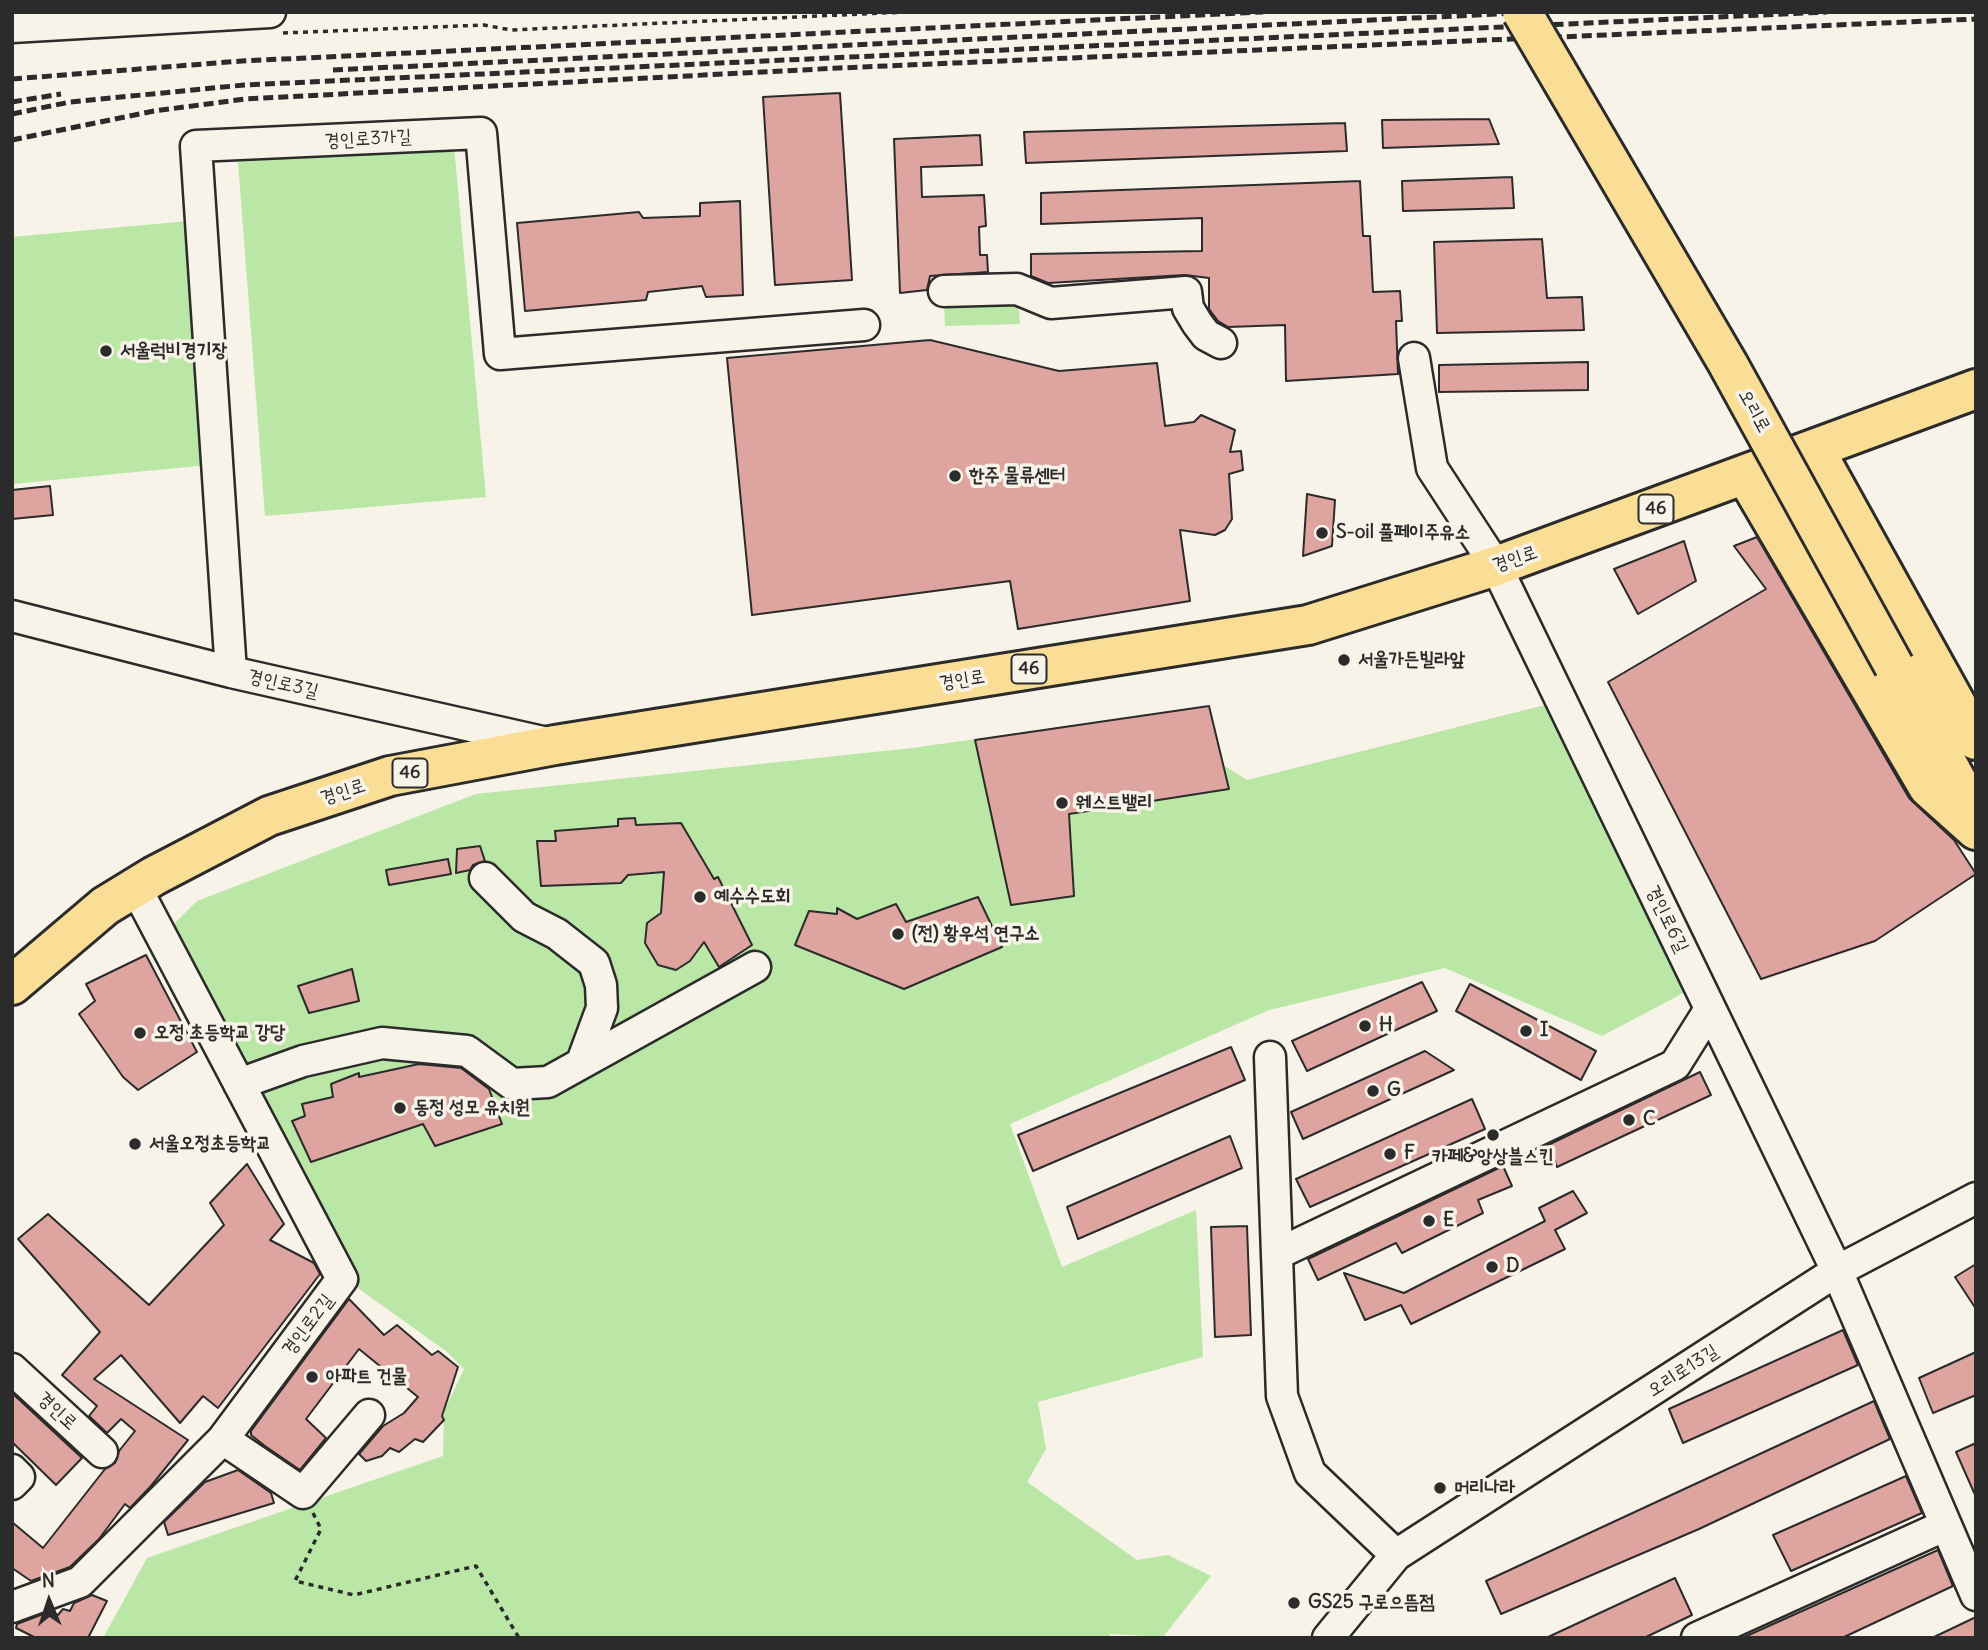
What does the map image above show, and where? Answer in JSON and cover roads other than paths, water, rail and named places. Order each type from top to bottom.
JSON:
[{"type":"main road","name":"오리로","points":[[1521,12],[1728,364],[1976,816]]},
{"type":"main road","name":"경인로","points":[[12,985],[105,906],[136,888],[269,816],[390,776],[555,745],[1308,625],[1496,566],[1976,389]]},
{"type":"main road","points":[[1815,450],[1976,740]]},
{"type":"main road","points":[[1746,476],[1928,787],[1976,830]]},
{"type":"street","points":[[12,27],[275,23]]},
{"type":"street","name":"경인로3가길","points":[[230,672],[196,146],[481,134],[500,354],[864,325]]},
{"type":"street","points":[[944,291],[1017,289],[1034,299],[1051,303],[1186,292],[1188,308],[1196,323],[1206,335],[1220,344]]},
{"type":"street","name":"경인로6길","points":[[1414,358],[1432,468],[1496,566],[1837,1271],[1976,1595]]},
{"type":"street","name":"경인로3길","points":[[12,616],[230,672],[555,745]]},
{"type":"street","points":[[485,878],[524,917],[557,934],[594,963],[601,985],[602,1008],[582,1062]]},
{"type":"street","name":"경인로2길","points":[[12,1607],[80,1582],[223,1439],[342,1279],[136,888]]},
{"type":"street","points":[[239,1084],[303,1062],[382,1043],[467,1051],[512,1084],[548,1082],[755,967]]},
{"type":"street","points":[[1277,1254],[1675,1065],[1710,1009]]},
{"type":"street","points":[[1270,1057],[1282,1396],[1310,1473],[1396,1555]]},
{"type":"street","name":"오리로13길","points":[[1328,1638],[1396,1555],[1837,1271],[1976,1198]]},
{"type":"street","name":"경인로","points":[[12,1369],[102,1452]]},
{"type":"street","points":[[223,1439],[303,1493],[369,1415]]},
{"type":"street","points":[[12,1470],[19,1477],[12,1484]]},
{"type":"street","points":[[1697,1638],[1946,1525]]},
{"type":"railway","points":[[12,79],[242,61],[1263,12]]},
{"type":"railway","points":[[333,70],[1539,12]]},
{"type":"railway","points":[[12,114],[70,102],[244,85],[1827,12]]},
{"type":"railway","points":[[12,140],[154,111],[245,99],[839,68],[1976,19]]},
{"type":"railway","points":[[12,102],[61,94]]},
{"type":"place","name":"서울럭비경기장","points":[[106,351]]},
{"type":"place","name":"한주 물류센터","points":[[955,476]]},
{"type":"place","name":"S-oil 풀페이주유소","points":[[1322,533]]},
{"type":"place","name":"서울가든빌라앞","points":[[1344,660]]},
{"type":"place","name":"웨스트밸리","points":[[1062,803]]},
{"type":"place","name":"예수수도회","points":[[700,897]]},
{"type":"place","name":"(전) 황우석 연구소","points":[[898,934]]},
{"type":"place","name":"H","points":[[1365,1026]]},
{"type":"place","name":"I","points":[[1526,1031]]},
{"type":"place","name":"오정 초등학교 강당","points":[[140,1033]]},
{"type":"place","name":"G","points":[[1373,1091]]},
{"type":"place","name":"동정 성모 유치원","points":[[400,1108]]},
{"type":"place","name":"C","points":[[1629,1120]]},
{"type":"place","name":"카페&앙상블스킨","points":[[1493,1135]]},
{"type":"place","name":"서울오정초등학교","points":[[135,1144]]},
{"type":"place","name":"F","points":[[1390,1154]]},
{"type":"place","name":"E","points":[[1429,1221]]},
{"type":"place","name":"D","points":[[1492,1267]]},
{"type":"place","name":"아파트 건물","points":[[312,1377]]},
{"type":"place","name":"머리나라","points":[[1440,1488]]},
{"type":"place","name":"GS25 구로으뜸점","points":[[1294,1603]]}]
